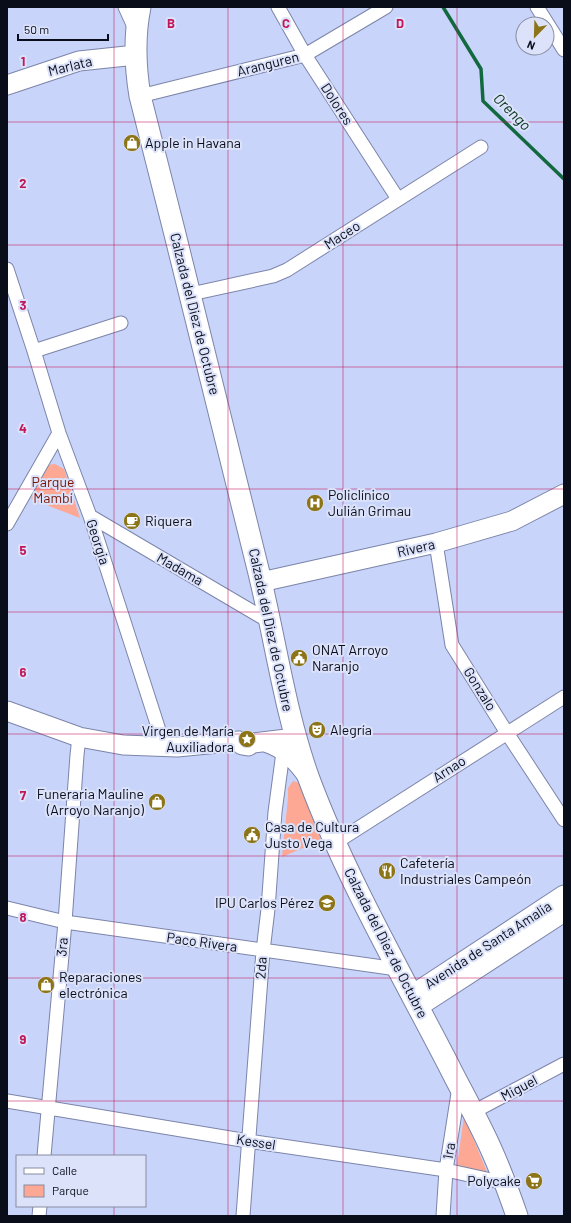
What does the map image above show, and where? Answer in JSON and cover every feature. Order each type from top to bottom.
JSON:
[{"type":"main road","name":"Calzada del Diez de Octubre","points":[[140,7],[136,30],[137,78],[140,96],[191,294],[261,582],[287,701],[288,737],[309,779],[335,843],[398,969],[492,1150],[517,1216]]},
{"type":"street","points":[[125,7],[136,30]]},
{"type":"street","name":"Dolores","points":[[278,7],[305,55],[398,199]]},
{"type":"street","name":"Aranguren","points":[[140,96],[305,55],[386,7]]},
{"type":"street","points":[[537,7],[564,50]]},
{"type":"street","name":"Marlata","points":[[7,85],[79,61],[136,55]]},
{"type":"street","name":"Maceo","points":[[191,294],[273,276],[287,270],[481,147]]},
{"type":"street","name":"Georgia","points":[[7,269],[59,433],[90,516],[158,726],[163,747]]},
{"type":"street","points":[[34,351],[121,323]]},
{"type":"street","points":[[7,524],[59,433]]},
{"type":"street","name":"Rivera","points":[[261,582],[436,543],[512,521],[564,494]]},
{"type":"street","name":"Madama","points":[[90,516],[270,622]]},
{"type":"street","name":"Gonzalo","points":[[436,543],[452,645],[564,820]]},
{"type":"street","name":"Arnao","points":[[335,843],[564,697]]},
{"type":"street","points":[[7,711],[79,737],[123,745],[177,747],[239,740]]},
{"type":"street","points":[[239,740],[240,736],[244,734],[254,736],[288,737]]},
{"type":"street","name":"3ra","points":[[44,1155],[79,737]]},
{"type":"street","points":[[239,740],[240,743],[248,746],[253,743],[288,737]]},
{"type":"street","name":"2da","points":[[242,1216],[275,812],[288,737]]},
{"type":"street","name":"Avenida de Santa Amalia","points":[[415,1001],[564,895]]},
{"type":"street","name":"Paco Rivera","points":[[7,908],[64,922],[398,969]]},
{"type":"street","name":"Avenida de Santa Amalia","points":[[415,1001],[564,912]]},
{"type":"street","name":"Miguel","points":[[473,1112],[564,1064]]},
{"type":"street","name":"1ra","points":[[443,1216],[446,1170],[459,1086]]},
{"type":"street","name":"Kessel","points":[[7,1101],[248,1141],[446,1170],[505,1183]]},
{"type":"green space","name":"Parque Mambí","points":[[55,464],[64,469],[80,518],[31,499],[47,465]]},
{"type":"green space","points":[[293,781],[300,783],[321,840],[282,857],[288,788]]},
{"type":"green space","points":[[464,1116],[487,1172],[457,1166]]},
{"type":"waterway","name":"Orengo","points":[[443,7],[481,69],[483,101],[564,179]]},
{"type":"place","name":"Apple in Havana","points":[[132,143]]},
{"type":"place","name":"Policlínico Julián Grimau","points":[[315,503]]},
{"type":"place","name":"Riquera","points":[[132,521]]},
{"type":"place","name":"ONAT Arroyo Naranjo","points":[[299,658]]},
{"type":"place","name":"Alegría","points":[[317,730]]},
{"type":"place","name":"Virgen de María Auxiliadora","points":[[247,739]]},
{"type":"place","name":"Funeraria Mauline (Arroyo Naranjo)","points":[[157,802]]},
{"type":"place","name":"Casa de Cultura Justo Vega","points":[[252,835]]},
{"type":"place","name":"Cafetería Industriales Campeón","points":[[387,871]]},
{"type":"place","name":"IPU Carlos Pérez","points":[[327,903]]},
{"type":"place","name":"Reparaciones electrónica","points":[[46,985]]},
{"type":"place","name":"Polycake","points":[[534,1181]]}]
